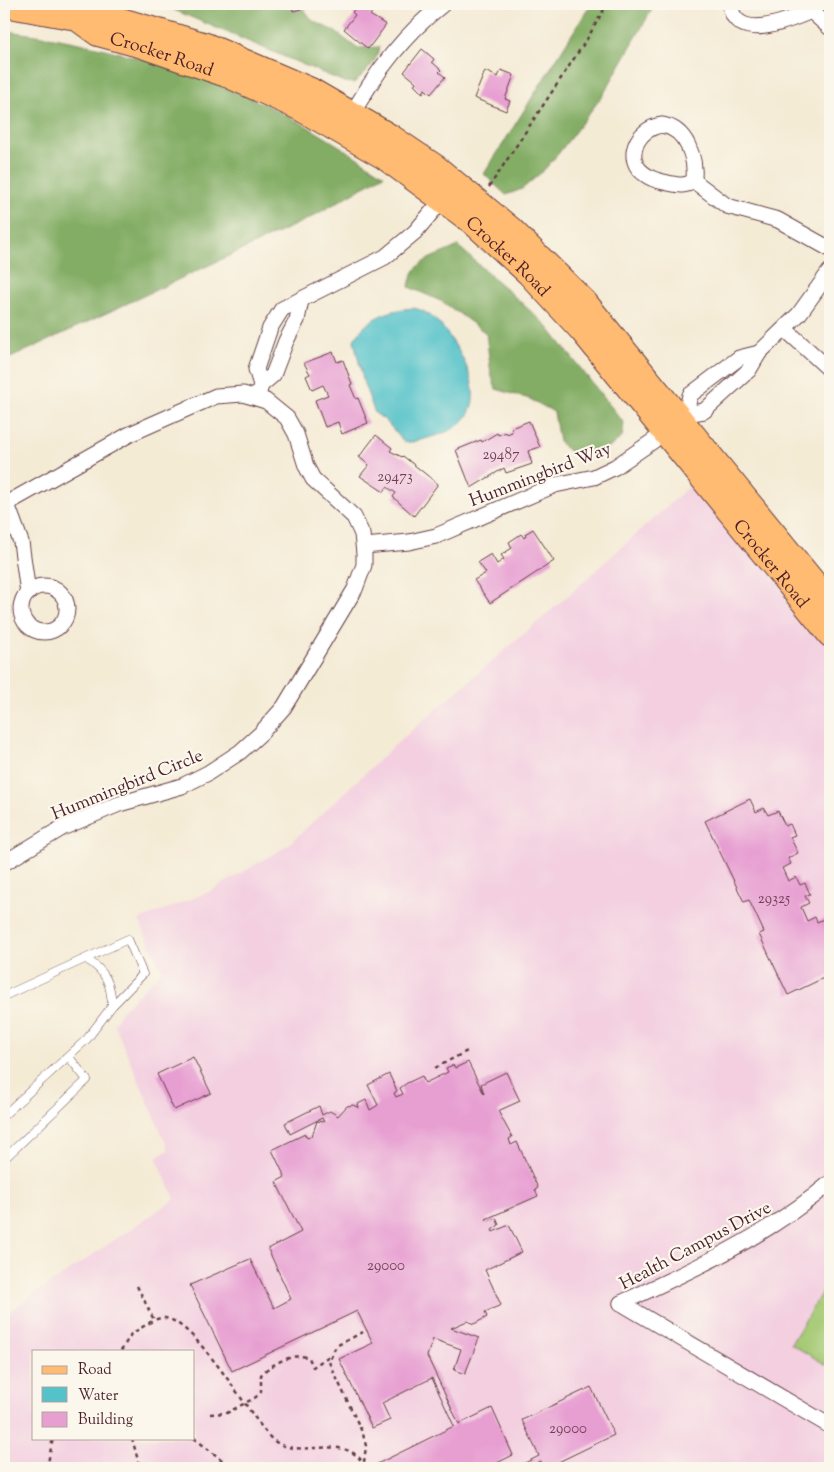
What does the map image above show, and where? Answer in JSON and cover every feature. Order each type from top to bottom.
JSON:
[{"type":"main road","name":"Crocker Road","points":[[4,5],[76,18],[111,17],[198,43],[280,75],[348,122],[436,167],[511,228],[585,302],[677,422],[830,635]]},
{"type":"main road","name":"Crocker Road","points":[[348,122],[384,157],[443,199],[530,274],[582,331],[677,422],[830,602]]},
{"type":"street","points":[[348,122],[376,74],[401,42],[442,4]]},
{"type":"street","points":[[730,4],[733,15],[740,22],[754,27],[795,18],[807,7],[830,28]]},
{"type":"street","points":[[694,181],[683,186],[677,185],[654,179],[642,172],[638,167],[634,154],[641,135],[654,126],[669,126],[680,133],[691,156],[694,181],[727,206],[778,220],[800,230],[830,249]]},
{"type":"street","points":[[260,391],[273,375],[286,341],[297,320],[301,300],[385,257],[415,232],[443,199]]},
{"type":"street","name":"Hummingbird Way","points":[[364,546],[409,542],[436,536],[555,485],[599,475],[627,460],[677,422],[704,410],[749,370],[759,353],[785,329],[830,272]]},
{"type":"street","points":[[785,329],[830,370]]},
{"type":"street","name":"Hummingbird Circle","points":[[4,863],[62,828],[119,804],[182,786],[208,773],[240,752],[261,733],[284,707],[355,589],[364,565],[362,534],[354,517],[313,479],[296,434],[287,418],[260,391],[235,393],[206,400],[120,439],[5,505]]},
{"type":"street","points":[[5,505],[22,542],[28,593]]},
{"type":"street","name":"Health Campus Drive","points":[[830,1183],[760,1235],[718,1258],[621,1303],[830,1426]]},
{"type":"lane","points":[[4,996],[128,939],[143,974],[112,1006],[97,1028],[69,1057],[4,1115]]},
{"type":"lane","points":[[86,959],[100,968],[109,982],[112,1006]]},
{"type":"lane","points":[[4,1159],[87,1080],[69,1057]]},
{"type":"path","points":[[488,188],[588,39],[607,4]]},
{"type":"path","points":[[435,1068],[469,1050]]},
{"type":"path","points":[[137,1286],[154,1320]]},
{"type":"path","points":[[123,1350],[131,1334],[154,1320],[165,1318],[170,1320],[191,1334],[244,1405],[277,1444],[301,1448],[338,1447],[355,1452],[366,1468]]},
{"type":"path","points":[[210,1414],[223,1414],[244,1405],[260,1392],[260,1378],[266,1370],[300,1356],[308,1358],[313,1367],[330,1355],[336,1346],[366,1330]]},
{"type":"path","points":[[330,1355],[329,1364],[365,1438],[364,1464]]},
{"type":"path","points":[[195,1439],[232,1468]]},
{"type":"path","points":[[47,1468],[53,1440]]},
{"type":"path","points":[[133,1440],[140,1468]]},
{"type":"shaded area","points":[[695,481],[830,647],[830,1468],[7,1468],[4,1462],[4,1315],[175,1199],[156,1157],[169,1150],[114,1024],[122,1010],[162,971],[139,920],[211,891],[287,846],[395,745],[571,593]]},
{"type":"green space","points":[[160,4],[300,4],[313,21],[334,31],[357,48],[379,47],[378,53],[370,67],[354,83],[344,82]]},
{"type":"green space","points":[[591,4],[655,4],[603,95],[558,154],[543,171],[522,189],[506,195],[484,174]]},
{"type":"green space","points":[[4,31],[37,35],[108,50],[181,71],[216,84],[293,119],[384,175],[310,218],[4,361]]},
{"type":"green space","points":[[458,246],[546,325],[624,423],[622,437],[610,447],[586,456],[574,455],[559,442],[554,412],[530,399],[496,389],[491,374],[486,333],[443,302],[409,287],[411,277],[420,264]]},
{"type":"green space","points":[[826,1285],[830,1288],[830,1367],[791,1344]]},
{"type":"water","points":[[414,308],[432,317],[453,342],[461,355],[472,382],[473,395],[471,408],[465,418],[454,428],[421,440],[404,442],[385,420],[375,413],[364,384],[354,340],[372,320],[379,316]]},
{"type":"building","points":[[292,4],[313,4],[314,6],[293,11]]},
{"type":"building","points":[[359,4],[366,4],[374,10],[370,15],[386,25],[368,49],[344,29],[355,15],[352,12]]},
{"type":"building","points":[[422,49],[434,59],[432,62],[441,70],[439,72],[445,77],[431,94],[425,89],[423,93],[419,90],[414,85],[416,82],[404,72]]},
{"type":"building","points":[[501,70],[514,75],[505,99],[510,101],[506,111],[474,98],[485,71],[498,77]]},
{"type":"building","points":[[333,352],[337,362],[343,360],[352,384],[350,385],[356,399],[358,398],[368,423],[342,434],[338,422],[325,427],[315,400],[328,395],[323,385],[312,390],[306,376],[310,374],[304,363]]},
{"type":"building","points":[[529,421],[540,447],[528,451],[532,464],[506,473],[504,468],[471,488],[456,450],[481,440],[482,442],[497,433],[498,435],[506,432],[507,434],[512,432],[511,428]]},
{"type":"building","points":[[376,435],[392,448],[390,451],[403,456],[438,484],[414,516],[393,497],[396,493],[387,487],[384,492],[360,476],[369,465],[359,457]]},
{"type":"building","points":[[533,529],[554,561],[490,603],[474,580],[486,573],[478,562],[491,554],[497,564],[504,559],[501,555],[512,548],[509,542],[521,534],[524,538],[525,534]]},
{"type":"building","points":[[750,799],[756,812],[764,808],[768,815],[778,811],[785,826],[790,824],[795,835],[790,837],[798,853],[788,858],[791,864],[782,868],[788,881],[796,877],[800,885],[805,883],[810,894],[805,896],[809,903],[801,907],[807,921],[815,917],[817,922],[828,917],[830,922],[830,975],[788,995],[759,934],[764,932],[749,900],[744,902],[705,821]]},
{"type":"building","points":[[193,1057],[211,1093],[174,1110],[157,1074]]},
{"type":"building","points":[[468,1062],[484,1094],[481,1084],[506,1072],[520,1101],[498,1111],[512,1137],[509,1139],[511,1145],[517,1142],[538,1188],[535,1190],[538,1196],[486,1219],[488,1221],[496,1218],[499,1225],[492,1230],[493,1232],[509,1225],[522,1252],[485,1270],[501,1305],[485,1312],[487,1317],[474,1324],[467,1321],[451,1328],[479,1338],[465,1374],[454,1370],[461,1349],[433,1339],[427,1356],[459,1424],[492,1408],[513,1455],[497,1463],[500,1468],[376,1468],[375,1465],[454,1426],[432,1378],[382,1403],[390,1420],[372,1428],[339,1359],[373,1343],[357,1311],[232,1371],[190,1285],[250,1259],[274,1308],[291,1299],[268,1249],[301,1232],[276,1182],[285,1177],[272,1150],[305,1134],[307,1138],[312,1136],[317,1121],[324,1122],[322,1118],[290,1134],[285,1123],[319,1106],[322,1115],[330,1111],[338,1116],[347,1106],[353,1105],[359,1108],[358,1104],[366,1100],[370,1110],[378,1105],[368,1085],[389,1074],[397,1091],[394,1093],[396,1097],[403,1094],[400,1088],[407,1083],[422,1076],[425,1083],[448,1072],[446,1068],[453,1065],[455,1068]]},
{"type":"building","points":[[591,1387],[614,1435],[546,1468],[541,1461],[526,1468],[515,1468],[539,1456],[522,1420]]}]
